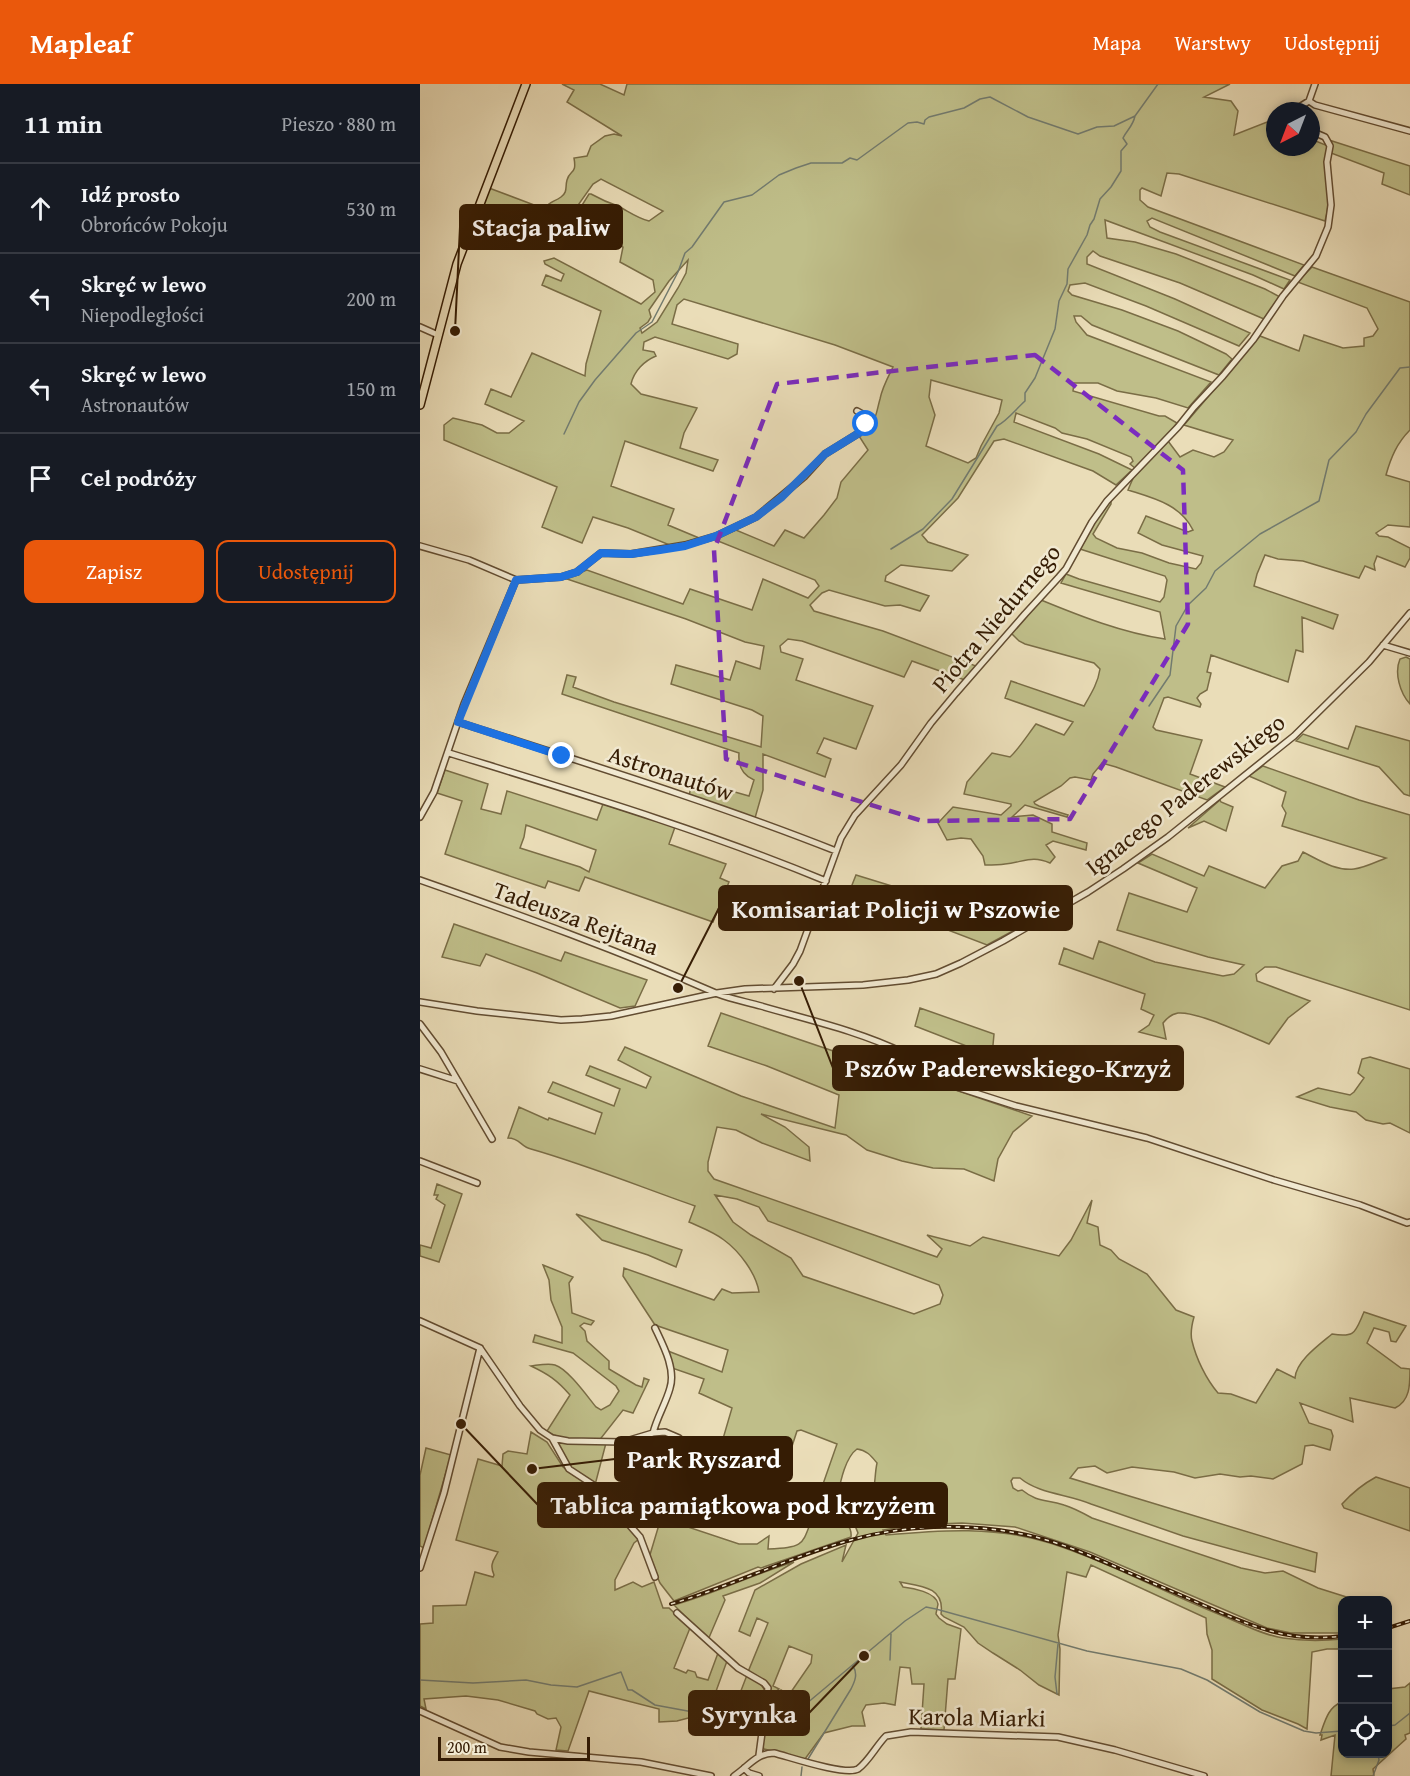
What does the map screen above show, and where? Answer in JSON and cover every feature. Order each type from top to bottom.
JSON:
[{"type":"main road","points":[[420,405],[457,264],[526,84]]},
{"type":"street","points":[[1315,84],[1309,101],[1319,107],[1410,131]]},
{"type":"street","name":"Piotra Niedurnego","points":[[774,989],[800,951],[836,851],[855,815],[901,765],[931,723],[1024,614],[1066,569],[1092,522],[1107,501],[1178,427],[1253,340],[1290,287],[1316,256],[1328,227],[1330,200],[1327,171],[1330,146],[1328,141],[1320,135]]},
{"type":"street","points":[[420,327],[438,335]]},
{"type":"street","points":[[420,546],[469,560],[516,580],[561,577],[577,572],[601,553],[631,554],[668,549],[716,536],[756,517],[782,497],[825,454],[859,433],[866,424],[866,416],[857,411]]},
{"type":"street","points":[[420,817],[434,792],[458,722],[516,580]]},
{"type":"street","name":"Ignacego Paderewskiego","points":[[420,1002],[561,1020],[582,1019],[610,1016],[745,989],[863,985],[936,974],[1003,941],[1108,879],[1168,837],[1293,736],[1369,662],[1410,613]]},
{"type":"street","points":[[1383,645],[1410,653]]},
{"type":"street","name":"Astronautów","points":[[458,722],[684,795],[836,851]]},
{"type":"street","points":[[449,753],[642,813],[776,860],[826,881]]},
{"type":"street","name":"Tadeusza Rejtana","points":[[420,880],[666,970],[717,993],[818,1021],[907,1054],[935,1080],[1052,1116],[1147,1138],[1410,1222]]},
{"type":"street","points":[[420,1024],[441,1052],[492,1139]]},
{"type":"street","points":[[420,1069],[458,1081]]},
{"type":"street","points":[[420,1161],[477,1183]]},
{"type":"street","points":[[420,1322],[480,1348],[520,1407],[540,1430],[552,1438],[568,1441],[623,1442],[653,1433],[665,1432],[679,1438],[696,1456],[714,1469]]},
{"type":"street","points":[[653,1433],[671,1386],[672,1376],[655,1328]]},
{"type":"street","points":[[420,1568],[444,1493],[480,1348]]},
{"type":"street","points":[[552,1438],[569,1468],[595,1486],[640,1537],[655,1577]]},
{"type":"street","points":[[677,1613],[738,1668],[766,1685],[769,1691],[759,1755],[734,1776]]},
{"type":"street","points":[[420,1719],[422,1712],[500,1746],[529,1752],[641,1762],[711,1776]]},
{"type":"street","name":"Karola Miarki","points":[[759,1755],[774,1753],[825,1768],[848,1772],[857,1769],[879,1742],[893,1734],[911,1732],[1016,1735],[1058,1737],[1114,1750],[1204,1776]]},
{"type":"street","points":[[744,1768],[749,1773],[759,1776]]},
{"type":"highlighted area","points":[[1035,355],[1183,470],[1188,624],[1070,819],[922,821],[726,759],[714,550],[777,384]]},
{"type":"shaded area","points":[[562,84],[600,84],[624,95],[627,84],[1230,84],[1204,97],[1231,101],[1238,111],[1234,135],[1266,122],[1266,156],[1320,156],[1320,143],[1328,146],[1329,203],[1325,221],[1179,174],[1167,173],[1161,196],[1142,188],[1140,190],[1140,200],[1148,207],[1304,265],[1295,276],[1152,218],[1147,221],[1150,227],[1160,232],[1290,280],[1284,289],[1253,275],[1105,220],[1107,238],[1135,242],[1176,254],[1280,297],[1264,319],[1180,283],[1100,256],[1093,251],[1087,257],[1087,264],[1175,299],[1250,333],[1239,346],[1146,306],[1085,283],[1070,285],[1068,291],[1072,295],[1122,310],[1178,331],[1232,359],[1219,375],[1092,325],[1081,316],[1074,316],[1087,335],[1211,382],[1188,408],[1156,398],[1117,391],[1098,383],[1074,383],[1073,391],[1165,416],[1177,423],[1135,468],[1130,464],[1133,461],[1131,457],[1087,439],[1062,433],[1016,413],[1014,422],[1099,454],[1132,470],[1116,485],[1093,471],[1004,439],[994,441],[958,498],[922,535],[928,542],[968,555],[952,571],[901,565],[886,576],[885,581],[929,596],[920,611],[900,605],[885,606],[829,590],[822,593],[810,605],[814,611],[883,631],[976,666],[965,680],[912,661],[904,677],[802,641],[788,639],[780,646],[781,652],[803,659],[796,680],[873,706],[856,749],[824,738],[817,753],[831,759],[825,777],[763,754],[763,790],[755,818],[689,795],[693,781],[726,792],[728,790],[749,796],[754,780],[742,769],[739,753],[562,694],[567,675],[576,677],[573,687],[614,702],[761,747],[763,716],[752,710],[671,684],[676,665],[730,680],[736,661],[760,669],[764,646],[745,642],[686,619],[564,578],[587,570],[683,604],[690,589],[752,610],[763,579],[808,598],[819,586],[815,580],[713,539],[736,530],[774,546],[785,530],[804,538],[837,498],[841,482],[868,450],[859,436],[869,429],[874,420],[882,391],[893,367],[835,345],[684,299],[677,305],[672,324],[738,344],[737,354],[728,359],[655,337],[644,342],[643,350],[654,352],[656,356],[640,367],[631,384],[641,394],[697,408],[684,433],[680,448],[718,460],[713,471],[625,441],[611,486],[674,509],[668,525],[699,538],[672,546],[593,517],[582,543],[542,527],[557,487],[444,440],[444,425],[453,418],[482,425],[497,433],[509,433],[524,421],[485,404],[491,389],[511,397],[532,353],[585,376],[586,364],[601,311],[542,285],[546,275],[561,281],[564,274],[545,264],[544,261],[554,258],[641,304],[655,292],[653,280],[620,262],[623,247],[574,218],[589,194],[649,221],[663,211],[601,179],[593,184],[569,218],[528,243],[509,247],[470,235],[489,188],[545,208],[565,193],[568,177],[575,167],[574,158],[587,156],[591,146],[605,136],[614,134],[622,136],[567,102],[574,90]],"holes":[[[688,260],[686,273],[657,322],[642,333],[640,328],[651,317],[649,310],[669,281]],[[931,380],[1002,400],[999,413],[976,458],[968,463],[926,446],[935,415],[929,397]]]},
{"type":"shaded area","points":[[1329,140],[1410,166],[1410,195],[1382,184],[1384,173],[1331,153]]},
{"type":"shaded area","points":[[1312,267],[1410,302],[1410,430],[1395,451],[1386,475],[1410,482],[1410,527],[1388,525],[1376,533],[1410,548],[1410,558],[1405,567],[1377,556],[1374,564],[1375,570],[1365,566],[1359,578],[1303,561],[1278,559],[1265,555],[1254,586],[1338,615],[1333,629],[1302,617],[1303,652],[1296,650],[1288,682],[1211,655],[1207,672],[1211,673],[1207,690],[1197,698],[1201,704],[1200,707],[1168,697],[1164,698],[1153,727],[1156,730],[1202,740],[1190,774],[1225,787],[1207,800],[1102,763],[1091,780],[1070,778],[1034,802],[1039,806],[1068,815],[1067,817],[1025,805],[1012,817],[1033,815],[1052,824],[1052,832],[1087,843],[1086,850],[1053,841],[1046,845],[1055,857],[1050,863],[1033,859],[985,865],[983,856],[971,839],[947,840],[938,823],[953,807],[1001,815],[1011,804],[964,794],[967,782],[992,753],[1010,757],[1036,724],[1064,735],[1073,722],[1005,698],[1011,681],[1084,706],[1096,684],[1100,669],[1094,663],[1025,644],[1011,633],[1041,600],[1086,618],[1165,639],[1160,612],[1061,583],[1066,574],[1160,602],[1164,597],[1167,580],[1165,576],[1080,549],[1100,513],[1111,500],[1111,504],[1093,534],[1096,538],[1117,548],[1142,553],[1169,563],[1196,569],[1201,563],[1203,556],[1162,545],[1138,533],[1146,516],[1188,532],[1193,530],[1181,514],[1165,503],[1128,490],[1134,476],[1168,441],[1180,457],[1193,450],[1214,457],[1224,452],[1233,440],[1184,425],[1260,336],[1299,351],[1304,335],[1343,348],[1364,346],[1364,338],[1373,336],[1378,329],[1367,308],[1298,282],[1290,289]]},
{"type":"shaded area","points":[[1406,657],[1410,659],[1410,704],[1401,689],[1398,676],[1400,659]]},
{"type":"shaded area","points":[[1356,726],[1410,741],[1410,796],[1404,794],[1379,767],[1296,741],[1303,734],[1348,749]]},
{"type":"shaded area","points":[[1263,766],[1359,800],[1410,815],[1410,1010],[1276,967],[1265,967],[1256,974],[1257,981],[1310,1001],[1288,1018],[1269,1044],[1187,1013],[1173,1014],[1163,1023],[1166,1039],[1139,1032],[1149,1025],[1154,1015],[1141,1009],[1145,994],[1059,964],[1064,948],[1093,959],[1099,941],[1155,962],[1223,976],[1234,974],[1244,965],[1208,957],[1117,930],[1129,893],[1187,912],[1197,888],[1138,863],[1152,854],[1204,876],[1209,866],[1265,888],[1282,866],[1298,861],[1303,852],[1327,864],[1347,869],[1362,867],[1386,858],[1282,826],[1286,813],[1282,806],[1286,792],[1249,776]]},
{"type":"shaded area","points":[[445,770],[488,784],[481,809],[501,814],[507,791],[597,820],[603,804],[675,827],[669,844],[726,864],[720,878],[729,882],[713,922],[585,877],[579,891],[548,881],[545,888],[445,854],[462,801],[437,793]],"holes":[[[526,825],[596,850],[589,872],[520,848]]]},
{"type":"shaded area","points":[[1220,800],[1233,807],[1226,831],[1204,821],[1188,828]]},
{"type":"shaded area","points":[[856,875],[1020,927],[987,945],[850,890]]},
{"type":"shaded area","points":[[454,924],[561,961],[565,952],[647,980],[635,1006],[620,1008],[486,954],[480,966],[442,957]]},
{"type":"shaded area","points":[[920,1008],[994,1034],[992,1056],[915,1026]]},
{"type":"shaded area","points":[[721,1013],[912,1075],[915,1067],[935,1083],[1032,1116],[1013,1132],[998,1159],[994,1181],[964,1169],[933,1168],[902,1161],[867,1150],[846,1135],[761,1114],[785,1127],[809,1147],[810,1161],[762,1143],[736,1130],[717,1127],[708,1162],[708,1171],[714,1179],[937,1257],[942,1249],[927,1235],[970,1246],[983,1237],[1059,1256],[1071,1240],[1092,1200],[1087,1223],[1098,1227],[1100,1245],[1111,1250],[1119,1259],[1147,1274],[1176,1310],[1194,1317],[1191,1335],[1194,1348],[1206,1375],[1218,1393],[1231,1394],[1256,1403],[1277,1369],[1295,1378],[1296,1372],[1309,1353],[1332,1334],[1346,1335],[1354,1332],[1364,1312],[1406,1326],[1396,1342],[1391,1341],[1389,1332],[1374,1328],[1367,1343],[1401,1368],[1410,1369],[1409,1387],[1404,1401],[1395,1408],[1350,1398],[1353,1422],[1300,1403],[1309,1423],[1331,1430],[1333,1436],[1330,1450],[1313,1445],[1305,1446],[1302,1464],[1273,1479],[1220,1474],[1195,1478],[1174,1472],[1132,1467],[1107,1473],[1095,1466],[1078,1468],[1070,1478],[1317,1553],[1315,1572],[1183,1536],[1082,1501],[1045,1491],[1020,1478],[1013,1478],[1011,1481],[1013,1488],[1018,1491],[1022,1490],[1038,1499],[1068,1506],[1092,1518],[1241,1568],[1265,1573],[1283,1571],[1318,1588],[1343,1596],[1338,1596],[1338,1633],[1291,1633],[1267,1628],[1090,1552],[1015,1527],[962,1523],[914,1525],[883,1530],[886,1535],[968,1531],[1030,1538],[1094,1559],[1268,1634],[1298,1640],[1338,1639],[1338,1649],[1312,1652],[1307,1729],[1262,1710],[1212,1679],[1212,1650],[1207,1634],[1206,1618],[1091,1565],[1086,1577],[1067,1572],[1058,1635],[1059,1695],[1039,1685],[978,1643],[964,1627],[944,1617],[941,1614],[939,1598],[930,1589],[900,1582],[903,1587],[923,1591],[933,1596],[938,1604],[936,1614],[939,1618],[961,1629],[955,1679],[948,1679],[944,1730],[921,1729],[924,1684],[912,1684],[910,1668],[900,1667],[895,1705],[884,1703],[866,1705],[862,1712],[865,1726],[852,1726],[824,1733],[805,1759],[764,1749],[762,1744],[769,1701],[781,1690],[786,1693],[791,1692],[811,1663],[812,1655],[789,1646],[773,1686],[779,1689],[770,1696],[767,1683],[748,1672],[768,1623],[757,1618],[750,1636],[739,1631],[755,1590],[801,1564],[846,1545],[842,1562],[858,1533],[847,1518],[815,1507],[837,1444],[801,1430],[797,1431],[777,1492],[715,1466],[732,1408],[699,1393],[704,1379],[672,1368],[668,1351],[722,1372],[728,1350],[655,1325],[623,1276],[624,1268],[714,1300],[722,1289],[732,1293],[759,1292],[751,1270],[741,1256],[724,1240],[689,1222],[695,1206],[528,1148],[515,1139],[508,1138],[519,1107],[548,1120],[549,1118],[595,1134],[602,1113],[548,1092],[553,1082],[614,1106],[620,1089],[586,1075],[590,1066],[646,1088],[651,1077],[618,1060],[625,1047],[741,1096],[835,1128],[839,1095],[767,1066],[708,1046]],"holes":[[[715,1195],[737,1199],[759,1207],[768,1221],[939,1285],[943,1295],[940,1304],[914,1314],[803,1276],[791,1258],[733,1222]],[[857,1449],[877,1463],[872,1498],[864,1509],[854,1514],[843,1515],[838,1513],[835,1507],[840,1484],[848,1460]]]},
{"type":"shaded area","points":[[1370,1057],[1410,1069],[1410,1133],[1390,1123],[1383,1124],[1366,1120],[1356,1112],[1297,1097],[1318,1088],[1350,1095],[1364,1078],[1358,1073],[1362,1059]]},
{"type":"shaded area","points":[[437,1184],[462,1194],[439,1262],[420,1256],[420,1245],[431,1248],[445,1205],[436,1199],[438,1195],[434,1195]]},
{"type":"shaded area","points":[[576,1214],[682,1250],[676,1267],[602,1240]]},
{"type":"shaded area","points":[[543,1265],[573,1277],[569,1283],[572,1313],[594,1321],[591,1325],[584,1323],[580,1326],[585,1331],[587,1341],[609,1361],[609,1369],[642,1387],[644,1378],[649,1380],[633,1413],[623,1410],[598,1442],[597,1439],[564,1438],[547,1431],[570,1395],[552,1378],[531,1366],[549,1364],[560,1368],[601,1410],[610,1405],[619,1391],[616,1386],[573,1353],[533,1342],[535,1335],[562,1343],[562,1327],[551,1300],[549,1280]]},
{"type":"shaded area","points":[[531,1432],[547,1442],[563,1467],[593,1487],[639,1539],[634,1543],[615,1580],[615,1590],[633,1582],[642,1587],[654,1582],[663,1608],[669,1608],[690,1628],[674,1668],[686,1673],[688,1670],[695,1672],[697,1677],[708,1680],[718,1653],[727,1661],[711,1705],[737,1701],[747,1675],[764,1688],[763,1710],[748,1707],[737,1735],[715,1728],[722,1709],[677,1721],[659,1722],[659,1709],[589,1691],[568,1751],[556,1750],[561,1727],[556,1718],[548,1719],[535,1711],[498,1700],[466,1696],[424,1699],[426,1709],[420,1706],[420,1624],[433,1623],[433,1606],[466,1605],[475,1572],[493,1577],[494,1575],[492,1565],[498,1552],[456,1540],[478,1459],[502,1466],[503,1454],[508,1451],[527,1454]]},
{"type":"shaded area","points":[[557,1442],[570,1444],[606,1443],[595,1485],[569,1466]]},
{"type":"shaded area","points":[[426,1448],[451,1455],[424,1548],[420,1546],[420,1475]]},
{"type":"shaded area","points":[[1376,1477],[1410,1488],[1410,1531],[1344,1508],[1342,1504],[1350,1496]]},
{"type":"shaded area","points":[[815,1511],[844,1522],[851,1531],[851,1537],[761,1568],[758,1567],[674,1601],[660,1583],[649,1558],[661,1518],[739,1544],[757,1544],[769,1536],[768,1549],[790,1547],[801,1542]]},
{"type":"shaded area","points":[[794,1562],[760,1583],[723,1596],[725,1600],[708,1640],[674,1605],[764,1572]]},
{"type":"shaded area","points":[[1410,1683],[1410,1733],[1405,1735],[1406,1739],[1392,1752],[1392,1689],[1405,1687]]},
{"type":"shaded area","points":[[1337,1704],[1338,1758],[1385,1758],[1373,1769],[1374,1776],[1331,1776],[1335,1735],[1321,1740],[1322,1735],[1320,1735],[1325,1720]]},
{"type":"waterway","points":[[564,434],[579,402],[595,380],[636,333],[652,322],[678,272],[685,253],[692,247],[724,202],[752,195],[779,175],[811,163],[842,163],[850,158],[857,160],[908,123],[924,124],[929,117],[964,108],[980,99],[990,97],[1028,117],[1078,134],[1097,127],[1114,126],[1135,116],[1158,84]]},
{"type":"waterway","points":[[891,549],[923,529],[952,499],[997,426],[1025,401],[1025,393],[1035,378],[1055,329],[1059,301],[1067,284],[1068,269],[1087,235],[1100,199],[1121,171],[1121,151],[1127,144],[1123,138],[1135,116]]},
{"type":"waterway","points":[[1149,706],[1170,675],[1176,626],[1188,605],[1206,588],[1215,571],[1260,534],[1319,501],[1329,460],[1356,432],[1366,414],[1400,368],[1410,367]]},
{"type":"waterway","points":[[768,1709],[787,1710],[806,1704],[905,1621],[926,1607],[1087,1651],[1181,1669],[1207,1680],[1260,1712],[1304,1731],[1316,1733],[1338,1731]]},
{"type":"waterway","points":[[890,1660],[891,1634]]},
{"type":"waterway","points":[[1057,1694],[1055,1677],[1058,1644]]},
{"type":"waterway","points":[[808,1759],[855,1680],[853,1666]]},
{"type":"waterway","points":[[420,1680],[473,1683],[526,1680],[577,1687],[621,1672],[628,1690],[632,1690],[655,1705],[693,1712],[733,1704],[763,1707]]},
{"type":"waterway","points":[[1392,1725],[1410,1713]]},
{"type":"waterway","points":[[1373,1776],[1379,1758]]},
{"type":"waterway","points":[[801,1776],[802,1767]]},
{"type":"railway","points":[[671,1604],[828,1547],[871,1535],[934,1527],[976,1528],[1030,1536],[1068,1547],[1254,1626],[1287,1635],[1323,1638],[1338,1636]]},
{"type":"railway","points":[[1392,1627],[1410,1621]]},
{"type":"place","name":"Stacja paliw","points":[[455,331]]},
{"type":"place","name":"Pszów Paderewskiego-Krzyż","points":[[799,981]]},
{"type":"place","name":"Komisariat Policji w Pszowie","points":[[678,988]]},
{"type":"place","name":"Tablica pamiątkowa pod krzyżem","points":[[461,1424]]},
{"type":"place","name":"Park Ryszard","points":[[532,1469]]},
{"type":"place","name":"Syrynka","points":[[864,1656]]},
{"type":"route","points":[[562,756],[458,722],[516,580],[561,577],[577,572],[601,553],[631,554],[660,550],[685,546],[716,536],[756,517],[804,477],[825,454],[859,433],[866,424]]}]
